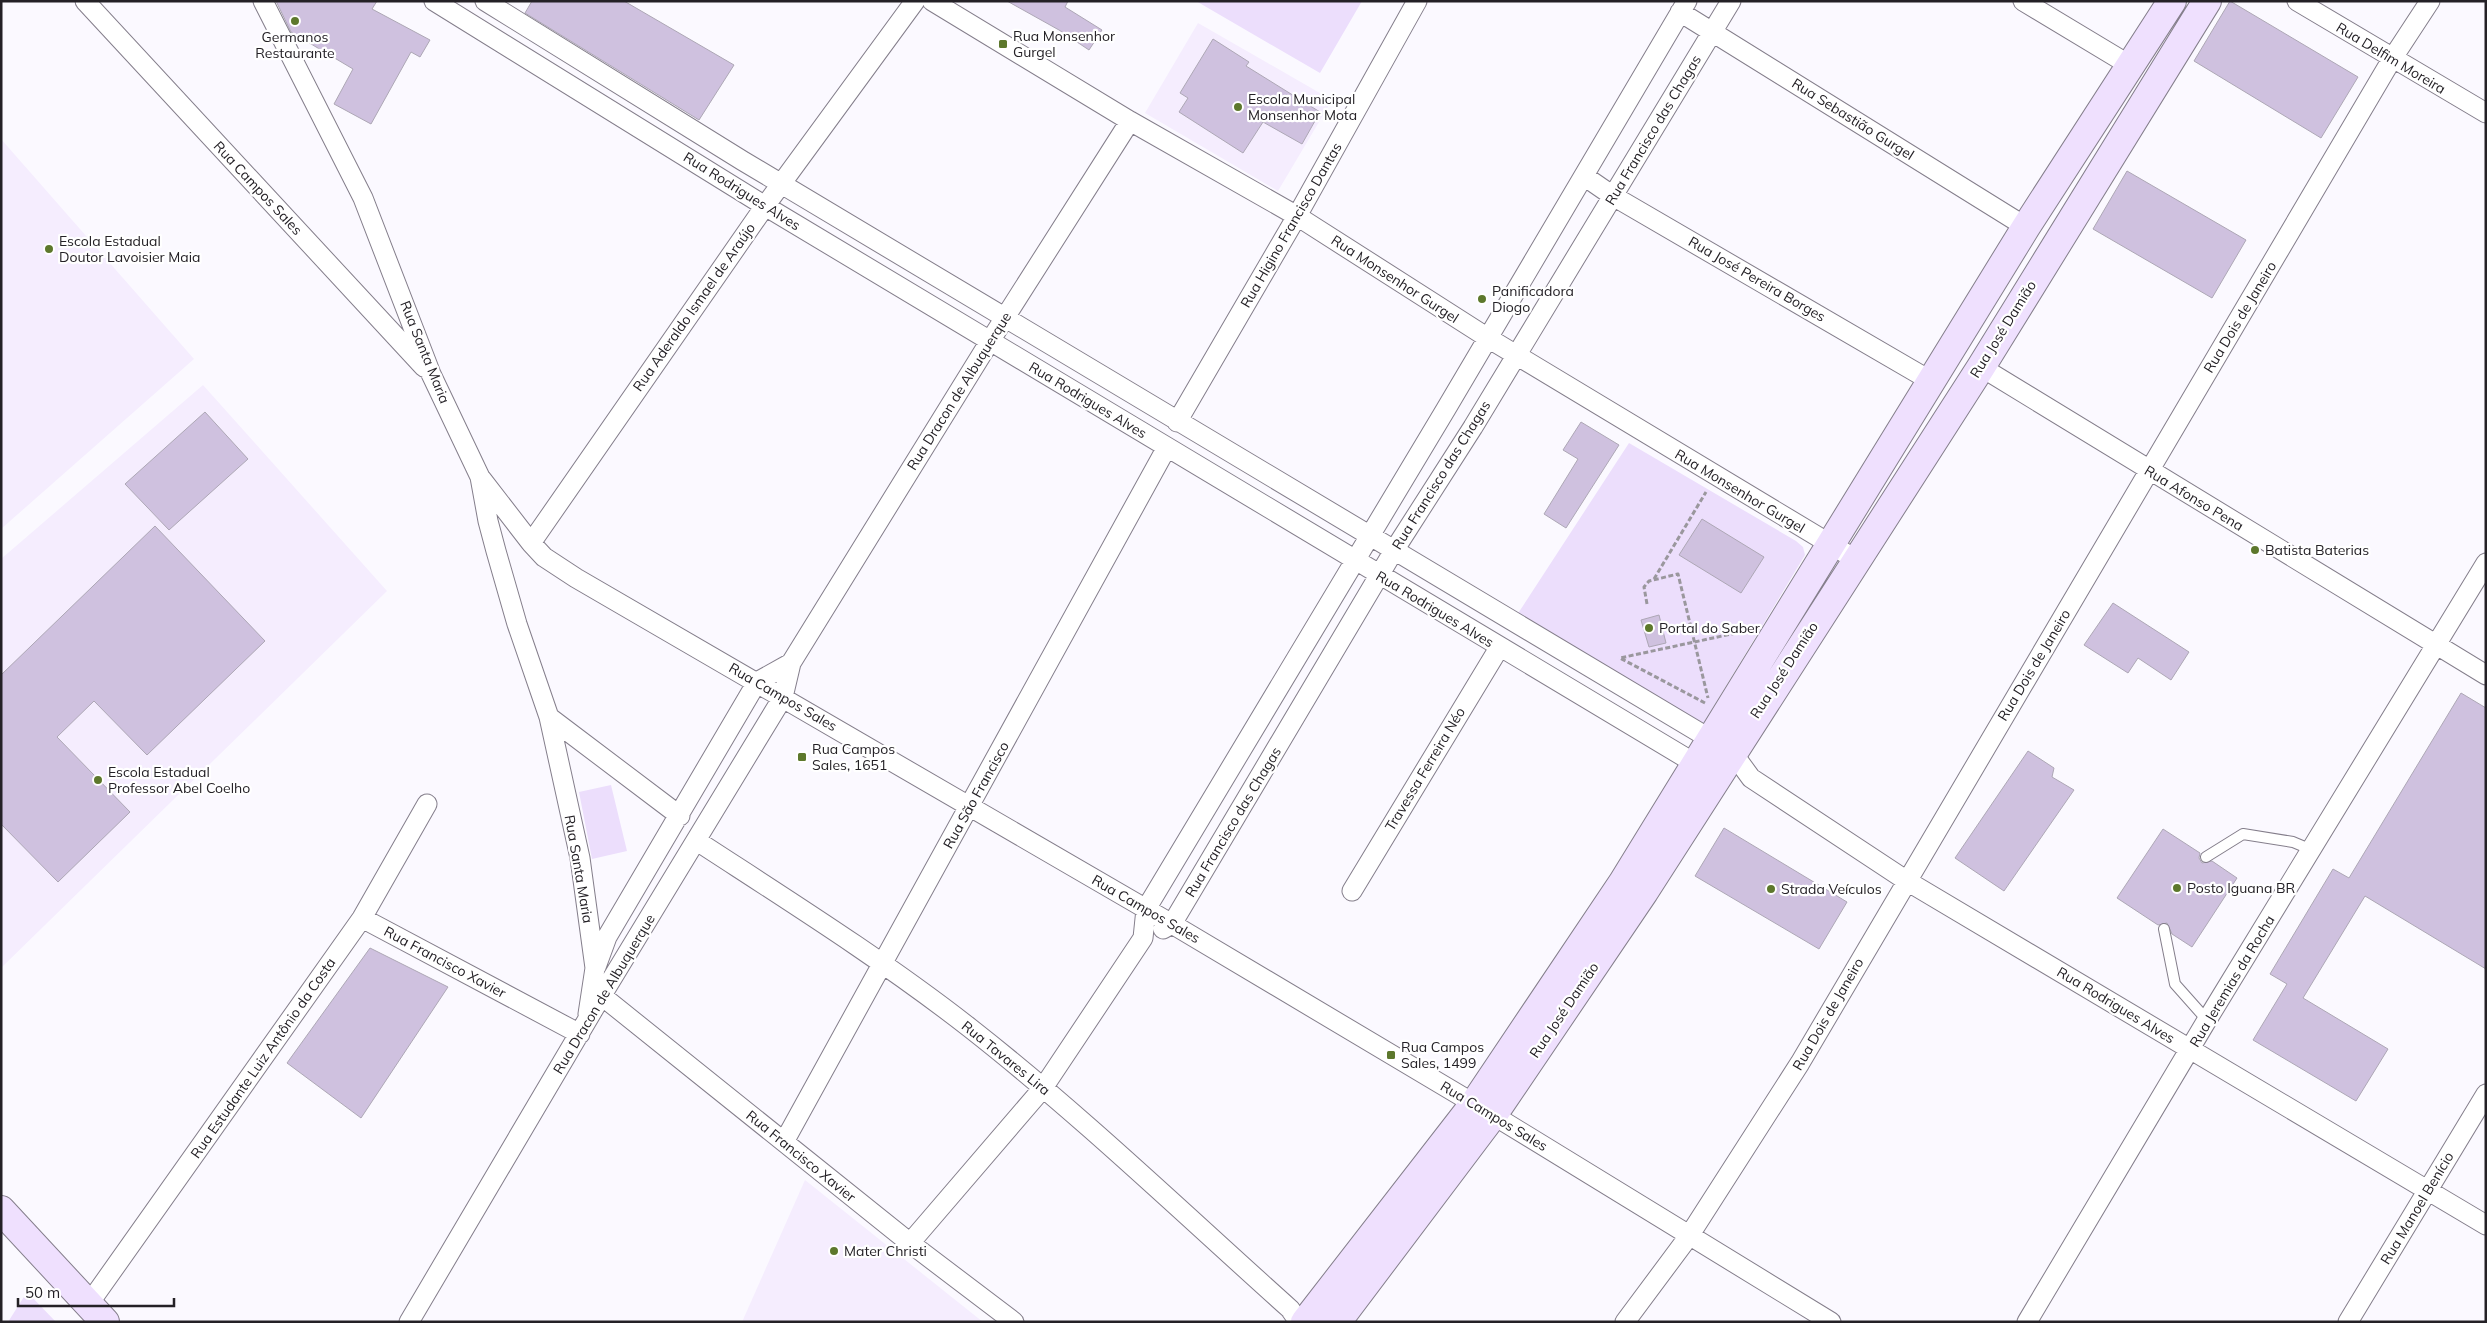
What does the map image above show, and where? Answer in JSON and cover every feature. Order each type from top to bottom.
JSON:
[{"type":"street","name":"Rua Campos Sales","points":[[85,1],[431,374]]},
{"type":"street","name":"Rua Santa Maria","points":[[263,1],[363,198],[431,374],[480,477],[496,551],[517,624],[549,717],[580,858],[595,968],[596,991],[583,1028]]},
{"type":"street","name":"Rua Rodrigues Alves","points":[[434,1],[765,206],[1705,770],[1750,778]]},
{"type":"street","name":"Rua Rodrigues Alves","points":[[485,1],[781,184],[1721,746],[1750,778],[1907,881],[2429,1189],[2486,1225]]},
{"type":"street","name":"Rua Aderaldo Ismael de Araújo","points":[[530,543],[765,206],[915,1]]},
{"type":"street","name":"Rua Monsenhor Gurgel","points":[[932,1],[1130,121],[1297,216],[1488,338],[1855,559]]},
{"type":"street","name":"Rua Higino Francisco Dantas","points":[[1177,422],[1297,216],[1417,1]]},
{"type":"street","name":"Rua Francisco das Chagas","points":[[1172,924],[1379,575],[1516,355],[1731,1]]},
{"type":"street","points":[[2023,1],[2131,66]]},
{"type":"street","name":"Rua José Damião","points":[[1721,746],[1829,544],[2026,227],[2172,1]]},
{"type":"street","name":"Rua José Damião","points":[[1337,1322],[1483,1109],[1644,892],[1705,770],[1855,559],[1980,367],[2208,1]]},
{"type":"street","name":"Rua Delfim Moreira","points":[[2297,1],[2486,113]]},
{"type":"street","name":"Rua Dois de Janeiro","points":[[1625,1322],[1690,1236],[1800,1062],[2392,59],[2430,1]]},
{"type":"street","name":"Rua Francisco das Chagas","points":[[1144,938],[1146,908],[1684,7]]},
{"type":"street","name":"Rua Sebastião Gurgel","points":[[1684,7],[1713,31],[2026,227]]},
{"type":"street","name":"Rua Dracon de Albuquerque","points":[[596,991],[697,841],[783,697],[790,663],[990,341],[1130,121]]},
{"type":"street","points":[[2069,162],[2098,178]]},
{"type":"street","name":"Rua José Pereira Borges","points":[[1584,176],[1613,196],[1931,381]]},
{"type":"street","name":"Rua Afonso Pena","points":[[1980,367],[2486,675]]},
{"type":"street","name":"Rua São Francisco","points":[[784,1142],[1167,447]]},
{"type":"street","name":"Rua Campos Sales","points":[[480,477],[530,543],[544,556],[576,578],[1146,908],[1483,1109],[1831,1322]]},
{"type":"street","name":"Rua Jeremias da Rocha","points":[[2026,1322],[2207,1020],[2486,563]]},
{"type":"street","name":"Travessa Ferreira Néo","points":[[1352,891],[1499,648]]},
{"type":"street","name":"Rua Dracon de Albuquerque","points":[[595,968],[607,938],[757,682],[790,663]]},
{"type":"street","points":[[549,717],[680,816]]},
{"type":"street","name":"Rua Estudante Luiz Antônio da Costa","points":[[97,1313],[362,918],[426,804]]},
{"type":"street","name":"Rua Tavares Lira","points":[[697,841],[882,964],[969,1027],[1043,1088],[1304,1318]]},
{"type":"street","name":"Rua Francisco Xavier","points":[[362,918],[583,1028]]},
{"type":"street","points":[[910,1243],[1043,1088],[1144,938],[1172,924]]},
{"type":"street","name":"Rua Francisco Xavier","points":[[596,991],[910,1243],[1014,1322]]},
{"type":"street","name":"Rua Dracon de Albuquerque","points":[[409,1322],[583,1028]]},
{"type":"street","name":"Rua Manoel Benício","points":[[2348,1322],[2486,1094]]},
{"type":"street","name":"Rua José Damião","points":[[1304,1318],[1483,1109]]},
{"type":"street","points":[[1,1210],[97,1313]]},
{"type":"lane","points":[[2206,857],[2243,834],[2293,842],[2312,850]]},
{"type":"lane","points":[[2164,929],[2175,984],[2207,1020]]},
{"type":"path","points":[[1653,580],[1715,476]]},
{"type":"path","points":[[1647,604],[1644,587],[1649,581],[1678,574],[1695,642],[1710,706],[1620,658],[1685,644],[1695,642],[1756,629]]},
{"type":"shaded area","points":[[1196,1],[1362,1],[1320,73]]},
{"type":"shaded area","name":"Escola Municipal Monsenhor Mota","points":[[1198,23],[1332,100],[1278,191],[1145,113]]},
{"type":"shaded area","name":"Escola Estadual Doutor Lavoisier Maia","points":[[1,139],[194,359],[1,529]]},
{"type":"shaded area","name":"Escola Estadual Professor Abel Coelho","points":[[203,385],[387,591],[1,968],[1,559]]},
{"type":"shaded area","points":[[1629,443],[1796,541],[1803,547],[1805,555],[1703,724],[1517,615]]},
{"type":"shaded area","points":[[611,785],[627,851],[592,859],[579,792]]},
{"type":"shaded area","name":"Mater Christi","points":[[805,1180],[983,1322],[742,1322]]},
{"type":"shaded area","points":[[27,1292],[56,1322],[8,1322]]},
{"type":"building","points":[[276,1],[377,1],[372,9],[430,40],[420,57],[411,52],[371,124],[334,104],[353,69],[291,32]]},
{"type":"building","points":[[532,1],[624,1],[734,65],[699,120],[525,13]]},
{"type":"building","points":[[1007,1],[1068,1],[1065,7],[1102,30],[1089,50],[1059,30]]},
{"type":"building","points":[[2230,1],[2358,77],[2321,138],[2194,61]]},
{"type":"building","points":[[1213,39],[1249,62],[1246,66],[1320,112],[1302,144],[1263,122],[1243,153],[1179,112],[1188,98],[1180,93]]},
{"type":"building","points":[[2127,171],[2246,240],[2212,298],[2093,229]]},
{"type":"building","points":[[205,412],[248,459],[169,530],[125,484]]},
{"type":"building","points":[[1581,422],[1619,445],[1566,528],[1544,514],[1578,459],[1563,450]]},
{"type":"building","points":[[1702,519],[1764,557],[1741,593],[1679,555]]},
{"type":"building","points":[[155,526],[265,641],[147,755],[94,701],[57,737],[130,812],[58,882],[1,824],[1,675]]},
{"type":"building","points":[[2113,603],[2189,652],[2171,680],[2138,658],[2128,673],[2084,645]]},
{"type":"building","name":"Portal do Saber","points":[[1659,615],[1666,643],[1649,647],[1641,620]]},
{"type":"building","points":[[2461,693],[2486,708],[2486,969],[2365,896],[2303,998],[2388,1049],[2356,1101],[2253,1040],[2287,984],[2270,974],[2333,869],[2349,878]]},
{"type":"building","points":[[2028,751],[2054,768],[2052,777],[2074,790],[2004,891],[1955,858]]},
{"type":"building","name":"Strada Veículos","points":[[1724,828],[1847,902],[1819,949],[1695,876]]},
{"type":"building","name":"Posto Iguana BR","points":[[2163,829],[2200,853],[2199,858],[2202,863],[2212,861],[2237,878],[2192,947],[2172,934],[2167,923],[2158,925],[2117,898]]},
{"type":"building","points":[[370,948],[448,987],[361,1118],[287,1063]]},
{"type":"place","name":"Germanos Restaurante","points":[[295,21]]},
{"type":"place","name":"Rua Monsenhor Gurgel","points":[[1003,44]]},
{"type":"place","name":"Escola Municipal Monsenhor Mota","points":[[1238,107]]},
{"type":"place","name":"Escola Estadual Doutor Lavoisier Maia","points":[[49,249]]},
{"type":"place","name":"Panificadora Diogo","points":[[1482,299]]},
{"type":"place","name":"Batista Baterias","points":[[2255,550]]},
{"type":"place","name":"Portal do Saber","points":[[1649,628]]},
{"type":"place","name":"Rua Campos Sales, 1651","points":[[802,757]]},
{"type":"place","name":"Escola Estadual Professor Abel Coelho","points":[[98,780]]},
{"type":"place","name":"Posto Iguana BR","points":[[2177,888]]},
{"type":"place","name":"Strada Veículos","points":[[1771,889]]},
{"type":"place","name":"Rua Campos Sales, 1499","points":[[1391,1055]]},
{"type":"place","name":"Mater Christi","points":[[834,1251]]}]
